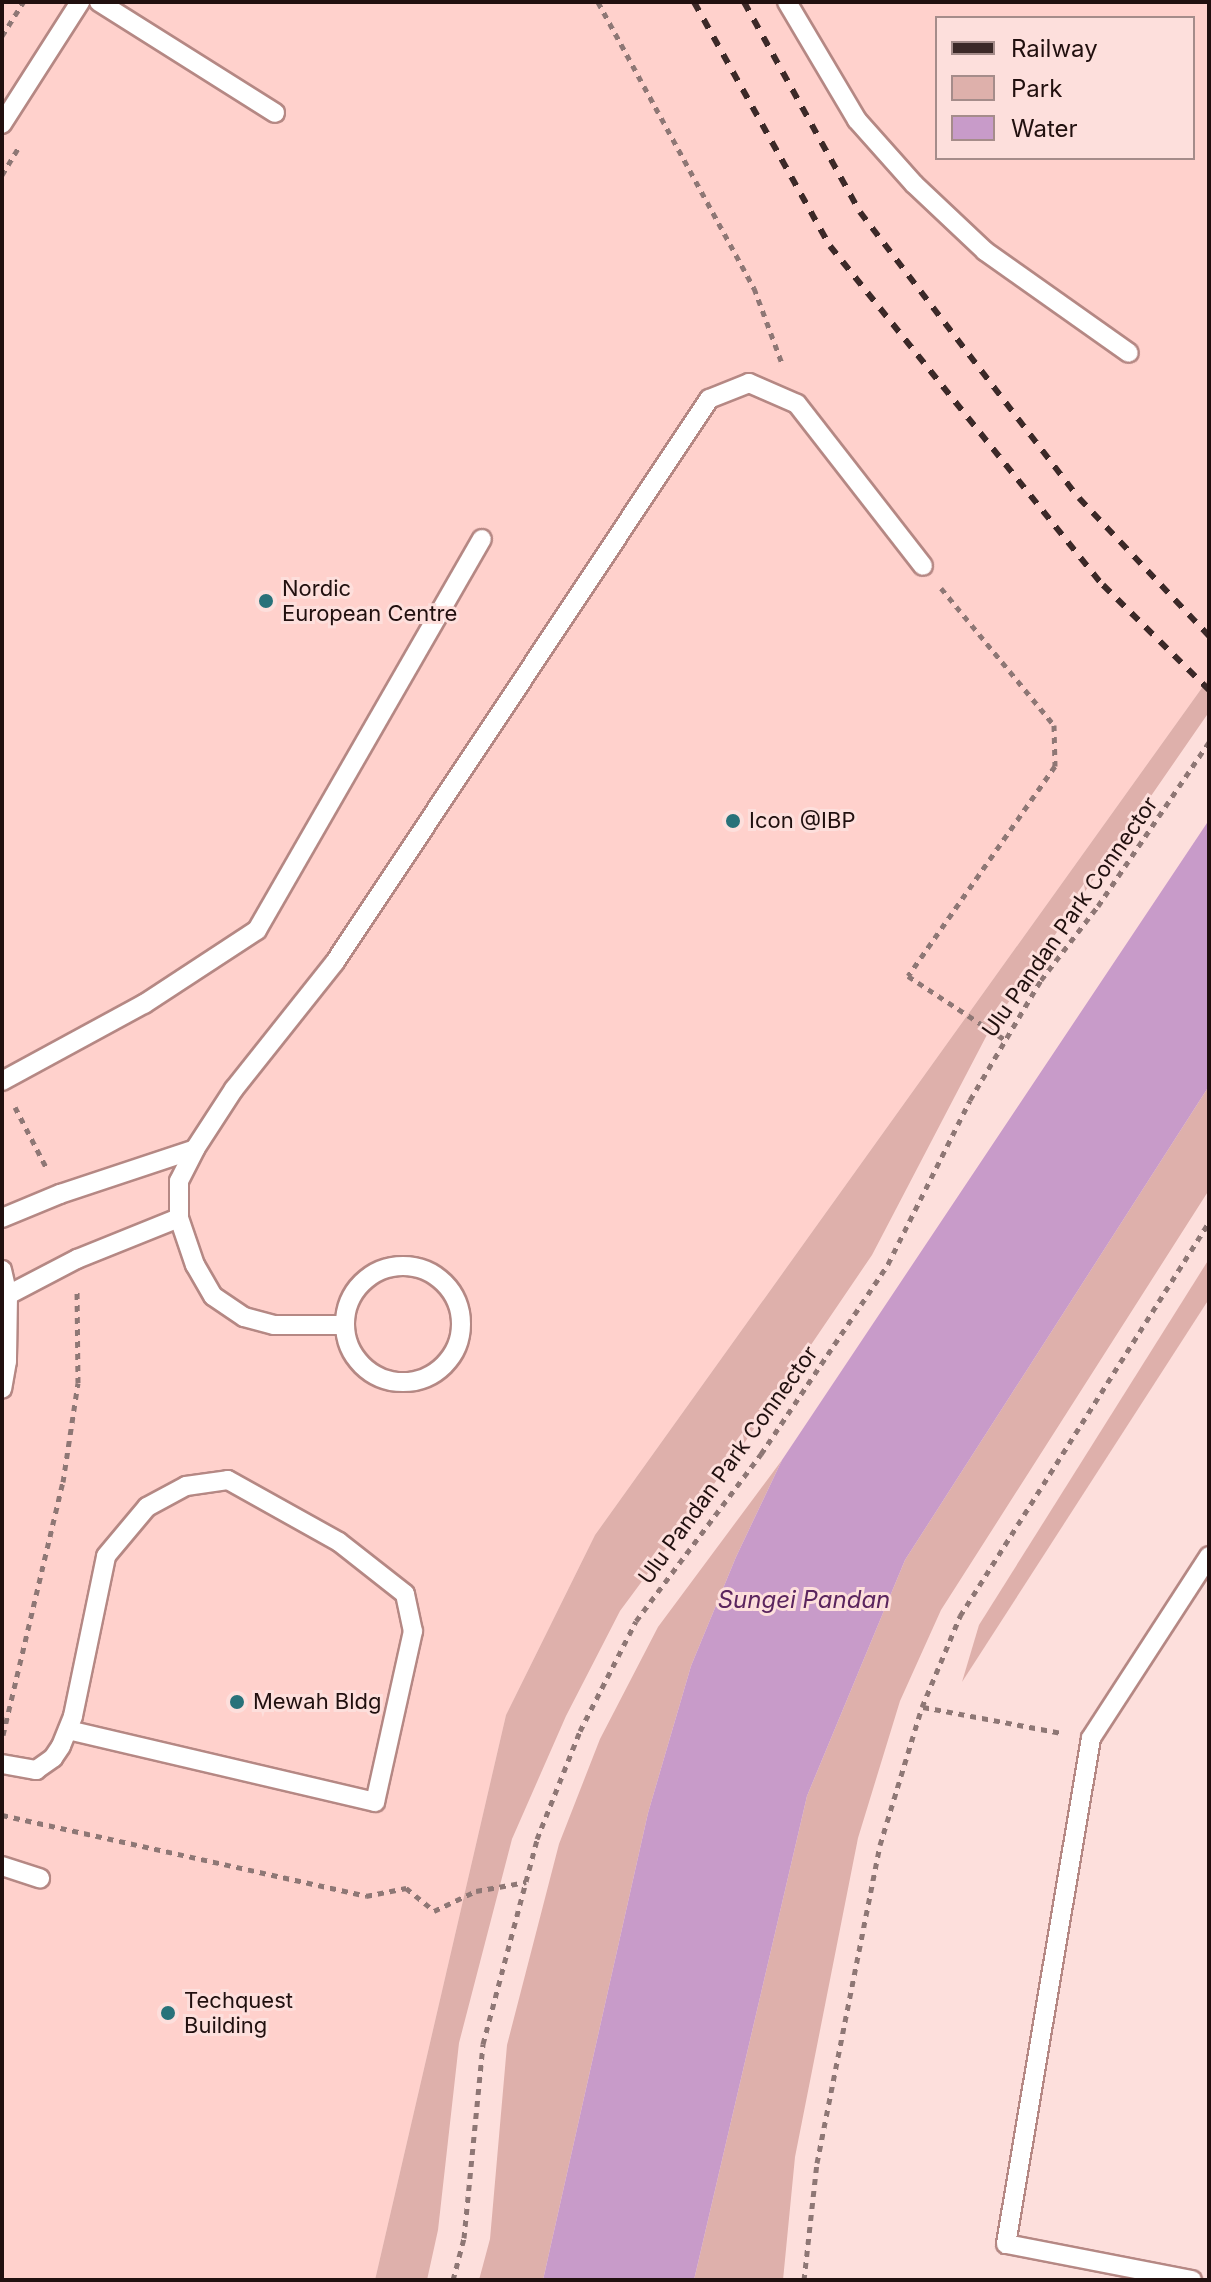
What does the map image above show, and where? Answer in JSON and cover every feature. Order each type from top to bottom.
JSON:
[{"type":"lane","points":[[2,124],[80,2]]},
{"type":"lane","points":[[99,2],[275,113]]},
{"type":"lane","points":[[787,2],[857,120],[914,184],[985,251],[1129,353]]},
{"type":"lane","points":[[345,1325],[274,1325],[244,1317],[213,1296],[195,1265],[179,1218],[179,1181],[195,1149],[234,1089],[335,962],[709,399],[749,383],[797,404],[923,566]]},
{"type":"lane","points":[[2,1081],[144,1004],[257,930],[482,539]]},
{"type":"lane","points":[[2,1218],[60,1194],[195,1149]]},
{"type":"lane","points":[[8,1295],[77,1259],[179,1218]]},
{"type":"lane","points":[[402,1265],[424,1270],[443,1282],[457,1301],[461,1323],[458,1345],[446,1365],[427,1378],[405,1383],[382,1379],[362,1366],[349,1347],[345,1325],[349,1302],[361,1283],[380,1270],[402,1265]]},
{"type":"lane","points":[[2,1270],[8,1295],[7,1361],[2,1389]]},
{"type":"lane","points":[[2,1764],[36,1770],[53,1758],[68,1730],[106,1556],[147,1507],[186,1486],[228,1480],[339,1542],[405,1594],[413,1631],[375,1802],[68,1730]]},
{"type":"lane","points":[[1192,2280],[1006,2244],[1091,1738],[1209,1556]]},
{"type":"lane","points":[[2,1866],[40,1878]]},
{"type":"path","points":[[2,36],[23,2]]},
{"type":"path","points":[[598,2],[754,288],[797,404]]},
{"type":"path","points":[[923,566],[1054,725],[1055,766],[908,976],[1004,1039]]},
{"type":"path","name":"Ulu Pandan Park Connector","points":[[453,2280],[464,2238],[483,2044],[537,1839],[580,1731],[636,1621],[761,1454],[888,1264],[1004,1039],[1041,980],[1098,906],[1209,742]]},
{"type":"path","points":[[2,1081],[60,1194]]},
{"type":"path","points":[[804,2280],[817,2163],[880,1845],[922,1707],[960,1616],[1209,1222]]},
{"type":"path","points":[[2,1738],[63,1482],[78,1383],[77,1259]]},
{"type":"path","points":[[922,1707],[1091,1738]]},
{"type":"path","points":[[2,1815],[366,1896],[406,1888],[434,1911],[476,1891],[526,1882]]},
{"type":"shaded area","points":[[2,2],[1209,2],[1209,678],[595,1535],[506,1715],[375,2280],[2,2280]]},
{"type":"green space","points":[[1209,678],[1209,712],[990,1029],[872,1255],[745,1442],[620,1611],[566,1716],[512,1839],[459,2043],[438,2230],[427,2280],[375,2280],[506,1715],[595,1535]]},
{"type":"green space","points":[[1209,1086],[1209,1190],[941,1610],[900,1701],[858,1838],[795,2157],[783,2280],[694,2280],[807,1796],[905,1560]]},
{"type":"green space","points":[[1209,1259],[1209,1299],[962,1682],[979,1625]]},
{"type":"green space","points":[[782,1460],[736,1557],[691,1666],[648,1813],[543,2280],[479,2280],[490,2239],[507,2045],[559,1844],[600,1739],[658,1627]]},
{"type":"water","name":"Sungei Pandan","points":[[1209,820],[1209,1086],[905,1560],[807,1796],[694,2280],[543,2280],[648,1813],[691,1666],[736,1557],[782,1460]]},
{"type":"railway","points":[[694,2],[830,246],[1103,585],[1209,690]]},
{"type":"railway","points":[[744,2],[860,212],[1079,498],[1209,636]]},
{"type":"place","name":"Nordic European Centre","points":[[266,601]]},
{"type":"place","name":"Icon @IBP","points":[[733,821]]},
{"type":"place","name":"Mewah Bldg","points":[[237,1702]]},
{"type":"place","name":"Techquest Building","points":[[168,2013]]}]
